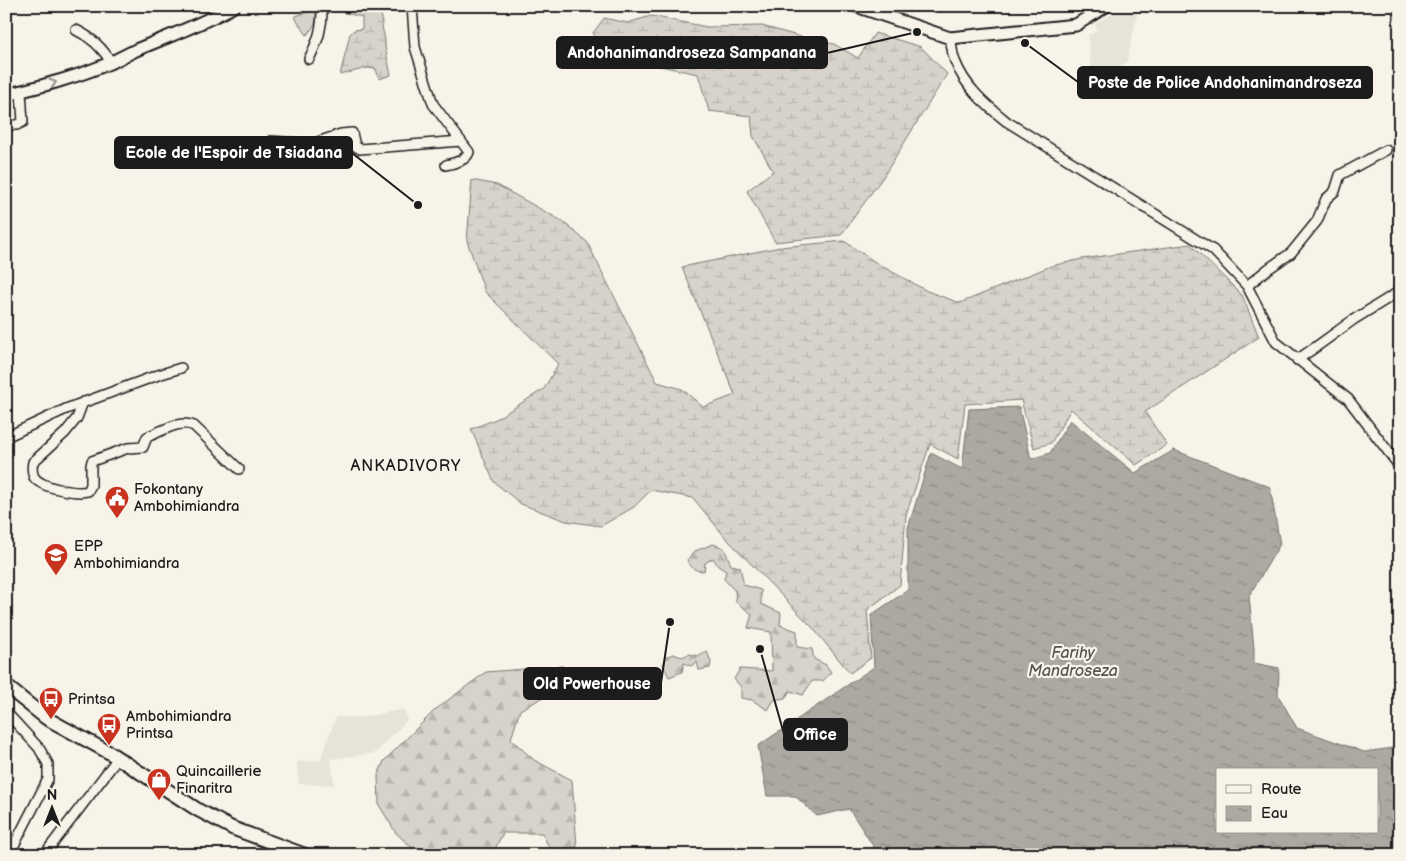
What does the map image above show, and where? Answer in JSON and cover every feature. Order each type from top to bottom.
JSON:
[{"type":"main road","points":[[6,686],[46,718],[118,758],[198,810],[232,828],[305,855]]},
{"type":"street","points":[[6,95],[53,84],[111,62],[234,6]]},
{"type":"street","points":[[309,59],[318,40],[323,19],[322,6]]},
{"type":"street","points":[[412,6],[415,46],[433,104],[469,152],[465,158],[446,165]]},
{"type":"street","points":[[856,6],[950,38],[1076,25],[1106,6]]},
{"type":"street","points":[[76,30],[104,51],[111,62]]},
{"type":"street","points":[[950,38],[955,60],[965,82],[982,101],[1006,121],[1213,250],[1247,286],[1276,342],[1348,398],[1400,467]]},
{"type":"street","points":[[6,125],[17,125],[23,122],[21,92]]},
{"type":"street","points":[[271,140],[312,144],[341,134],[352,133],[355,146],[360,149],[461,141]]},
{"type":"street","points":[[1247,286],[1292,253],[1317,220],[1326,199],[1336,191],[1340,175],[1386,150]]},
{"type":"street","points":[[1297,360],[1353,320],[1400,291]]},
{"type":"street","points":[[6,437],[83,402],[181,368]]},
{"type":"street","points":[[83,402],[77,418],[65,433],[33,462],[33,473],[38,481],[58,489],[88,492],[92,461],[128,448],[143,447],[149,436],[188,423],[194,426],[239,469]]},
{"type":"street","points":[[6,712],[38,748],[48,764],[48,779],[8,855]]},
{"type":"street","points":[[44,855],[118,758]]},
{"type":"shaded area","points":[[1126,6],[1135,6],[1137,15],[1127,61],[1116,73],[1092,81],[1088,35],[1097,31],[1095,24]]},
{"type":"shaded area","points":[[404,709],[407,720],[376,753],[331,759],[334,785],[299,784],[297,762],[320,760],[336,717],[364,717]]},
{"type":"green space","points":[[343,6],[379,6],[391,75],[379,79],[376,69],[367,68],[340,75],[350,34],[354,30],[362,29],[362,17],[341,12]]},
{"type":"green space","points":[[316,10],[315,23],[307,35],[295,16]]},
{"type":"green space","points":[[651,16],[707,27],[762,26],[834,44],[858,58],[875,33],[921,47],[947,74],[883,177],[841,235],[775,242],[747,191],[773,171],[753,136],[751,116],[709,111],[698,74],[607,55],[593,33],[604,18],[627,23]]},
{"type":"green space","points":[[472,180],[497,185],[562,221],[587,242],[657,382],[682,389],[703,407],[735,395],[682,267],[780,247],[844,241],[878,264],[927,291],[960,303],[1051,266],[1082,259],[1190,244],[1242,295],[1259,337],[1145,412],[1167,445],[1136,465],[1071,409],[1051,443],[1034,448],[1021,400],[965,404],[958,459],[930,444],[906,515],[900,585],[867,610],[871,658],[850,673],[812,627],[726,538],[693,498],[651,490],[634,507],[601,526],[566,521],[521,504],[494,482],[471,429],[496,419],[544,389],[558,364],[485,292],[467,241]]},
{"type":"green space","points":[[713,544],[724,548],[731,565],[740,567],[744,585],[761,590],[761,604],[781,613],[780,625],[797,631],[797,647],[812,649],[814,659],[826,665],[831,672],[823,681],[812,681],[803,695],[790,691],[785,698],[774,700],[768,710],[752,700],[741,698],[741,687],[734,679],[740,669],[772,671],[771,632],[748,628],[752,614],[736,602],[735,591],[724,579],[726,571],[718,566],[713,558],[705,563],[704,571],[696,570],[687,560],[695,551]]},
{"type":"green space","points":[[707,651],[711,662],[710,668],[699,670],[697,662],[691,666],[684,663],[682,672],[669,677],[663,665],[666,657],[673,654],[682,657],[689,654],[697,656]]},
{"type":"green space","points":[[563,666],[560,688],[520,710],[511,739],[534,760],[572,780],[577,847],[550,849],[542,833],[503,833],[492,855],[420,855],[396,833],[379,805],[378,775],[384,761],[436,709],[486,672]]},
{"type":"water","name":"Farihy Mandroseza","points":[[1019,407],[1031,459],[1050,453],[1070,420],[1135,473],[1174,450],[1270,487],[1280,544],[1249,596],[1254,663],[1279,668],[1278,695],[1297,728],[1364,752],[1400,747],[1400,855],[879,855],[849,809],[817,816],[795,796],[767,796],[758,746],[874,667],[871,615],[908,590],[908,528],[931,453],[962,469],[969,409]]},
{"type":"place","name":"Andohanimandroseza Sampanana","points":[[917,32]]},
{"type":"place","name":"Poste de Police Andohanimandroseza","points":[[1025,43]]},
{"type":"place","name":"Ecole de l'Espoir de Tsiadana","points":[[418,205]]},
{"type":"place","name":"Fokontany Ambohimiandra","points":[[117,519]]},
{"type":"place","name":"EPP Ambohimiandra","points":[[56,576]]},
{"type":"place","name":"Old Powerhouse","points":[[670,622]]},
{"type":"place","name":"Office","points":[[760,649]]},
{"type":"place","name":"Printsa","points":[[51,720]]},
{"type":"place","name":"Ambohimiandra Printsa","points":[[109,746]]},
{"type":"place","name":"Quincaillerie Finaritra","points":[[159,801]]},
{"type":"district","name":"ANKADIVORY","points":[[406,466]]}]
